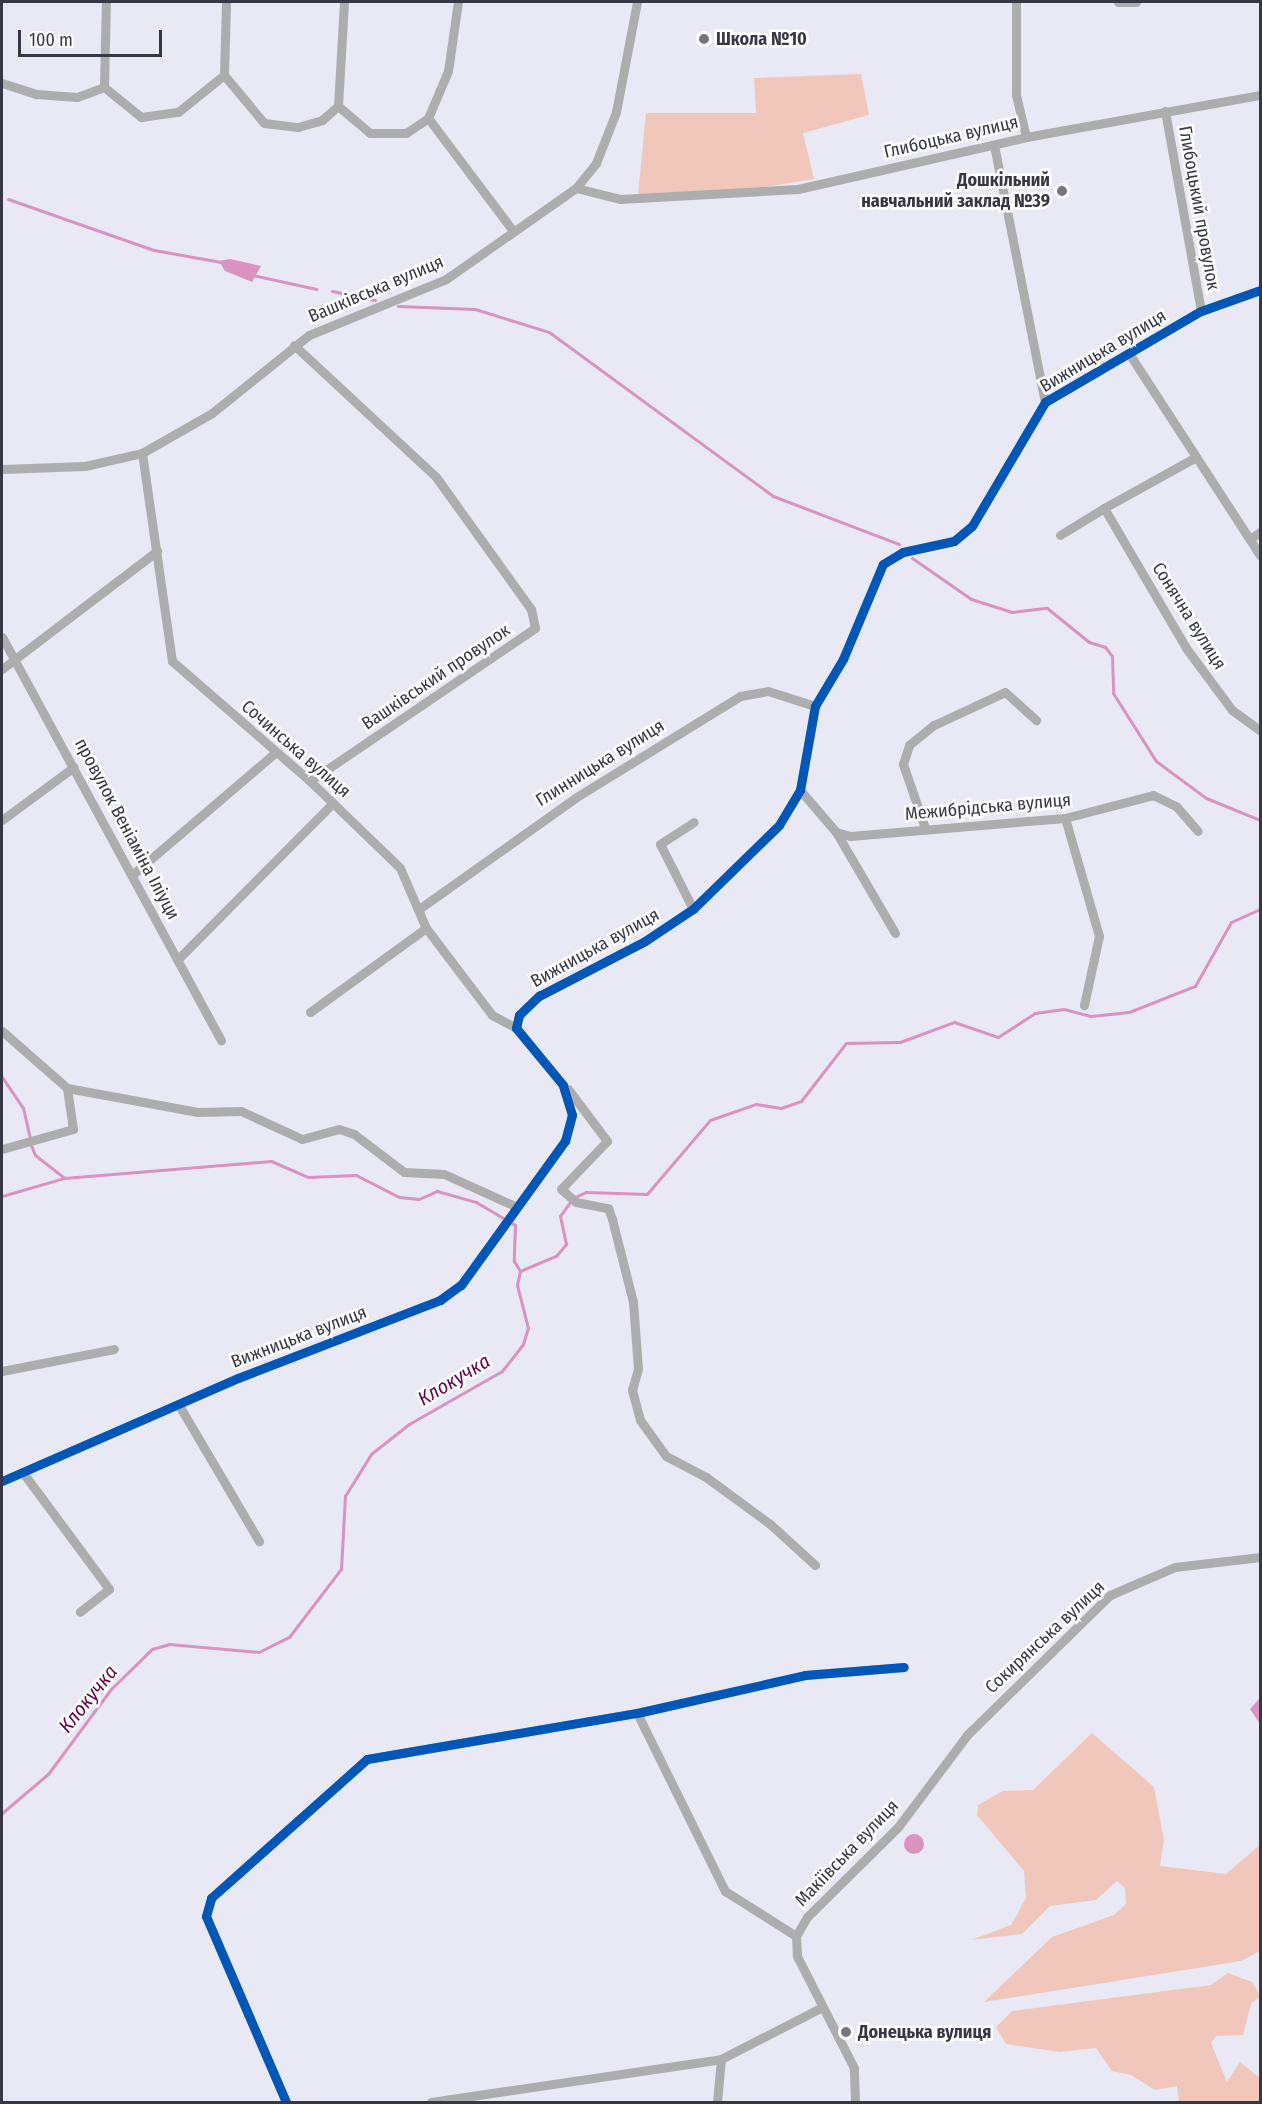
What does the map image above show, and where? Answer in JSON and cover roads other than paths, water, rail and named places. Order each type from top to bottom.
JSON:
[{"type":"street","points":[[104,87],[106,2]]},
{"type":"street","points":[[226,2],[224,75],[264,123],[298,127],[322,120],[338,106],[344,2]]},
{"type":"street","points":[[338,106],[370,133],[406,133],[428,118],[448,71],[458,2]]},
{"type":"street","name":"Вашківська вулиця","points":[[2,469],[85,466],[142,453],[212,413],[294,345],[332,322],[446,279],[576,188],[596,163],[616,112],[637,2]]},
{"type":"street","points":[[1016,2],[1016,95],[1026,136]]},
{"type":"street","points":[[1119,2],[1136,2]]},
{"type":"street","points":[[104,87],[141,117],[157,118],[178,112],[224,75]]},
{"type":"street","points":[[2,83],[36,94],[77,97],[104,87]]},
{"type":"street","name":"Глибоцька вулиця","points":[[576,188],[620,199],[798,189],[1026,136],[1260,95]]},
{"type":"street","name":"Глибоцький провулок","points":[[1165,111],[1201,311]]},
{"type":"street","points":[[428,118],[513,231]]},
{"type":"street","points":[[994,145],[1045,402]]},
{"type":"street","name":"Вижницька вулиця","points":[[2,1481],[24,1474],[180,1407],[238,1378],[440,1300],[461,1285],[513,1209],[565,1141],[572,1115],[563,1084],[516,1028],[519,1015],[539,996],[645,941],[693,909],[779,825],[800,790],[815,706],[843,659],[883,564],[903,552],[954,541],[972,526],[1045,402],[1130,355],[1201,311],[1260,290]]},
{"type":"street","name":"Вашківський провулок","points":[[294,345],[436,477],[531,609],[535,628],[310,781]]},
{"type":"street","points":[[1130,355],[1260,555]]},
{"type":"street","name":"Сочинська вулиця","points":[[142,453],[172,661],[310,781],[400,868],[426,927],[492,1015],[516,1028]]},
{"type":"street","points":[[1060,535],[1196,457]]},
{"type":"street","name":"Сонячна вулиця","points":[[1104,508],[1186,648],[1232,710],[1260,730]]},
{"type":"street","points":[[1250,539],[1260,532]]},
{"type":"street","points":[[2,669],[157,551]]},
{"type":"street","name":"провулок Веніаміна Іліуци","points":[[2,636],[221,1040]]},
{"type":"street","name":"Глинницька вулиця","points":[[419,909],[565,804],[740,696],[768,691],[815,706]]},
{"type":"street","points":[[925,828],[903,764],[909,745],[934,725],[1005,692],[1036,720]]},
{"type":"street","points":[[132,875],[276,752]]},
{"type":"street","points":[[2,819],[74,767]]},
{"type":"street","points":[[800,790],[836,832],[895,933]]},
{"type":"street","name":"Межибрідська вулиця","points":[[836,832],[850,836],[1065,818],[1153,795],[1176,806],[1198,831]]},
{"type":"street","points":[[178,959],[333,803]]},
{"type":"street","points":[[1065,818],[1098,936],[1084,1005]]},
{"type":"street","points":[[693,909],[660,844],[694,822]]},
{"type":"street","points":[[310,1012],[426,927]]},
{"type":"street","points":[[2,1031],[67,1088],[198,1112],[241,1111],[302,1139],[339,1129],[354,1134],[404,1172],[444,1174],[513,1209]]},
{"type":"street","points":[[563,1084],[585,1105],[606,1141],[565,1181],[565,1196],[576,1202],[608,1208],[612,1219],[633,1302],[639,1369],[632,1390],[640,1420],[666,1456],[706,1477],[770,1524],[814,1565]]},
{"type":"street","points":[[2,1149],[73,1130],[67,1088]]},
{"type":"street","points":[[2,1371],[114,1349]]},
{"type":"street","points":[[180,1407],[259,1541]]},
{"type":"street","points":[[24,1474],[109,1589],[80,1612]]},
{"type":"street","name":"Сокирянська вулиця","points":[[967,1735],[1110,1595],[1175,1567],[1260,1557]]},
{"type":"street","points":[[286,2103],[206,1916],[211,1898],[367,1759],[637,1713],[806,1675],[904,1667]]},
{"type":"street","points":[[637,1713],[725,1892],[796,1936],[799,1961],[854,2068],[855,2103]]},
{"type":"street","name":"Макіївська вулиця","points":[[796,1936],[828,1892],[905,1819],[967,1735]]},
{"type":"street","points":[[431,2103],[721,2060],[822,2007]]},
{"type":"street","points":[[717,2103],[721,2060]]},
{"type":"waterway","points":[[8,199],[154,250],[221,262]]},
{"type":"waterway","points":[[252,275],[316,289]]},
{"type":"waterway","points":[[332,291],[375,300]]},
{"type":"waterway","points":[[398,306],[475,309],[549,332],[773,496],[899,544]]},
{"type":"waterway","points":[[912,558],[971,599],[1012,612],[1047,608],[1089,642],[1105,647],[1112,656],[1113,693],[1156,761],[1206,798],[1260,820]]},
{"type":"waterway","name":"Клокучка","points":[[2,1813],[48,1774],[111,1689],[152,1649],[169,1644],[259,1652],[289,1637],[341,1569],[345,1496],[371,1454],[409,1424],[502,1371],[523,1344],[528,1328],[517,1285],[520,1271],[556,1256],[566,1244],[560,1216],[573,1198],[586,1192],[647,1194],[710,1120],[756,1104],[781,1108],[801,1101],[846,1043],[900,1042],[954,1022],[998,1037],[1035,1013],[1064,1009],[1091,1016],[1129,1012],[1195,986],[1231,922],[1260,909]]},
{"type":"waterway","points":[[2,1077],[23,1108],[30,1139]]},
{"type":"waterway","points":[[31,1145],[35,1155],[63,1177]]},
{"type":"waterway","points":[[2,1196],[64,1178],[271,1161],[308,1177],[356,1175],[399,1197],[419,1199],[437,1191],[476,1202],[515,1225],[514,1261],[520,1271]]},
{"type":"place","name":"Школа №10","points":[[704,39]]},
{"type":"place","name":"Дошкільний навчальний заклад №39","points":[[1062,191]]},
{"type":"place","name":"Донецька вулиця","points":[[846,2032]]}]
